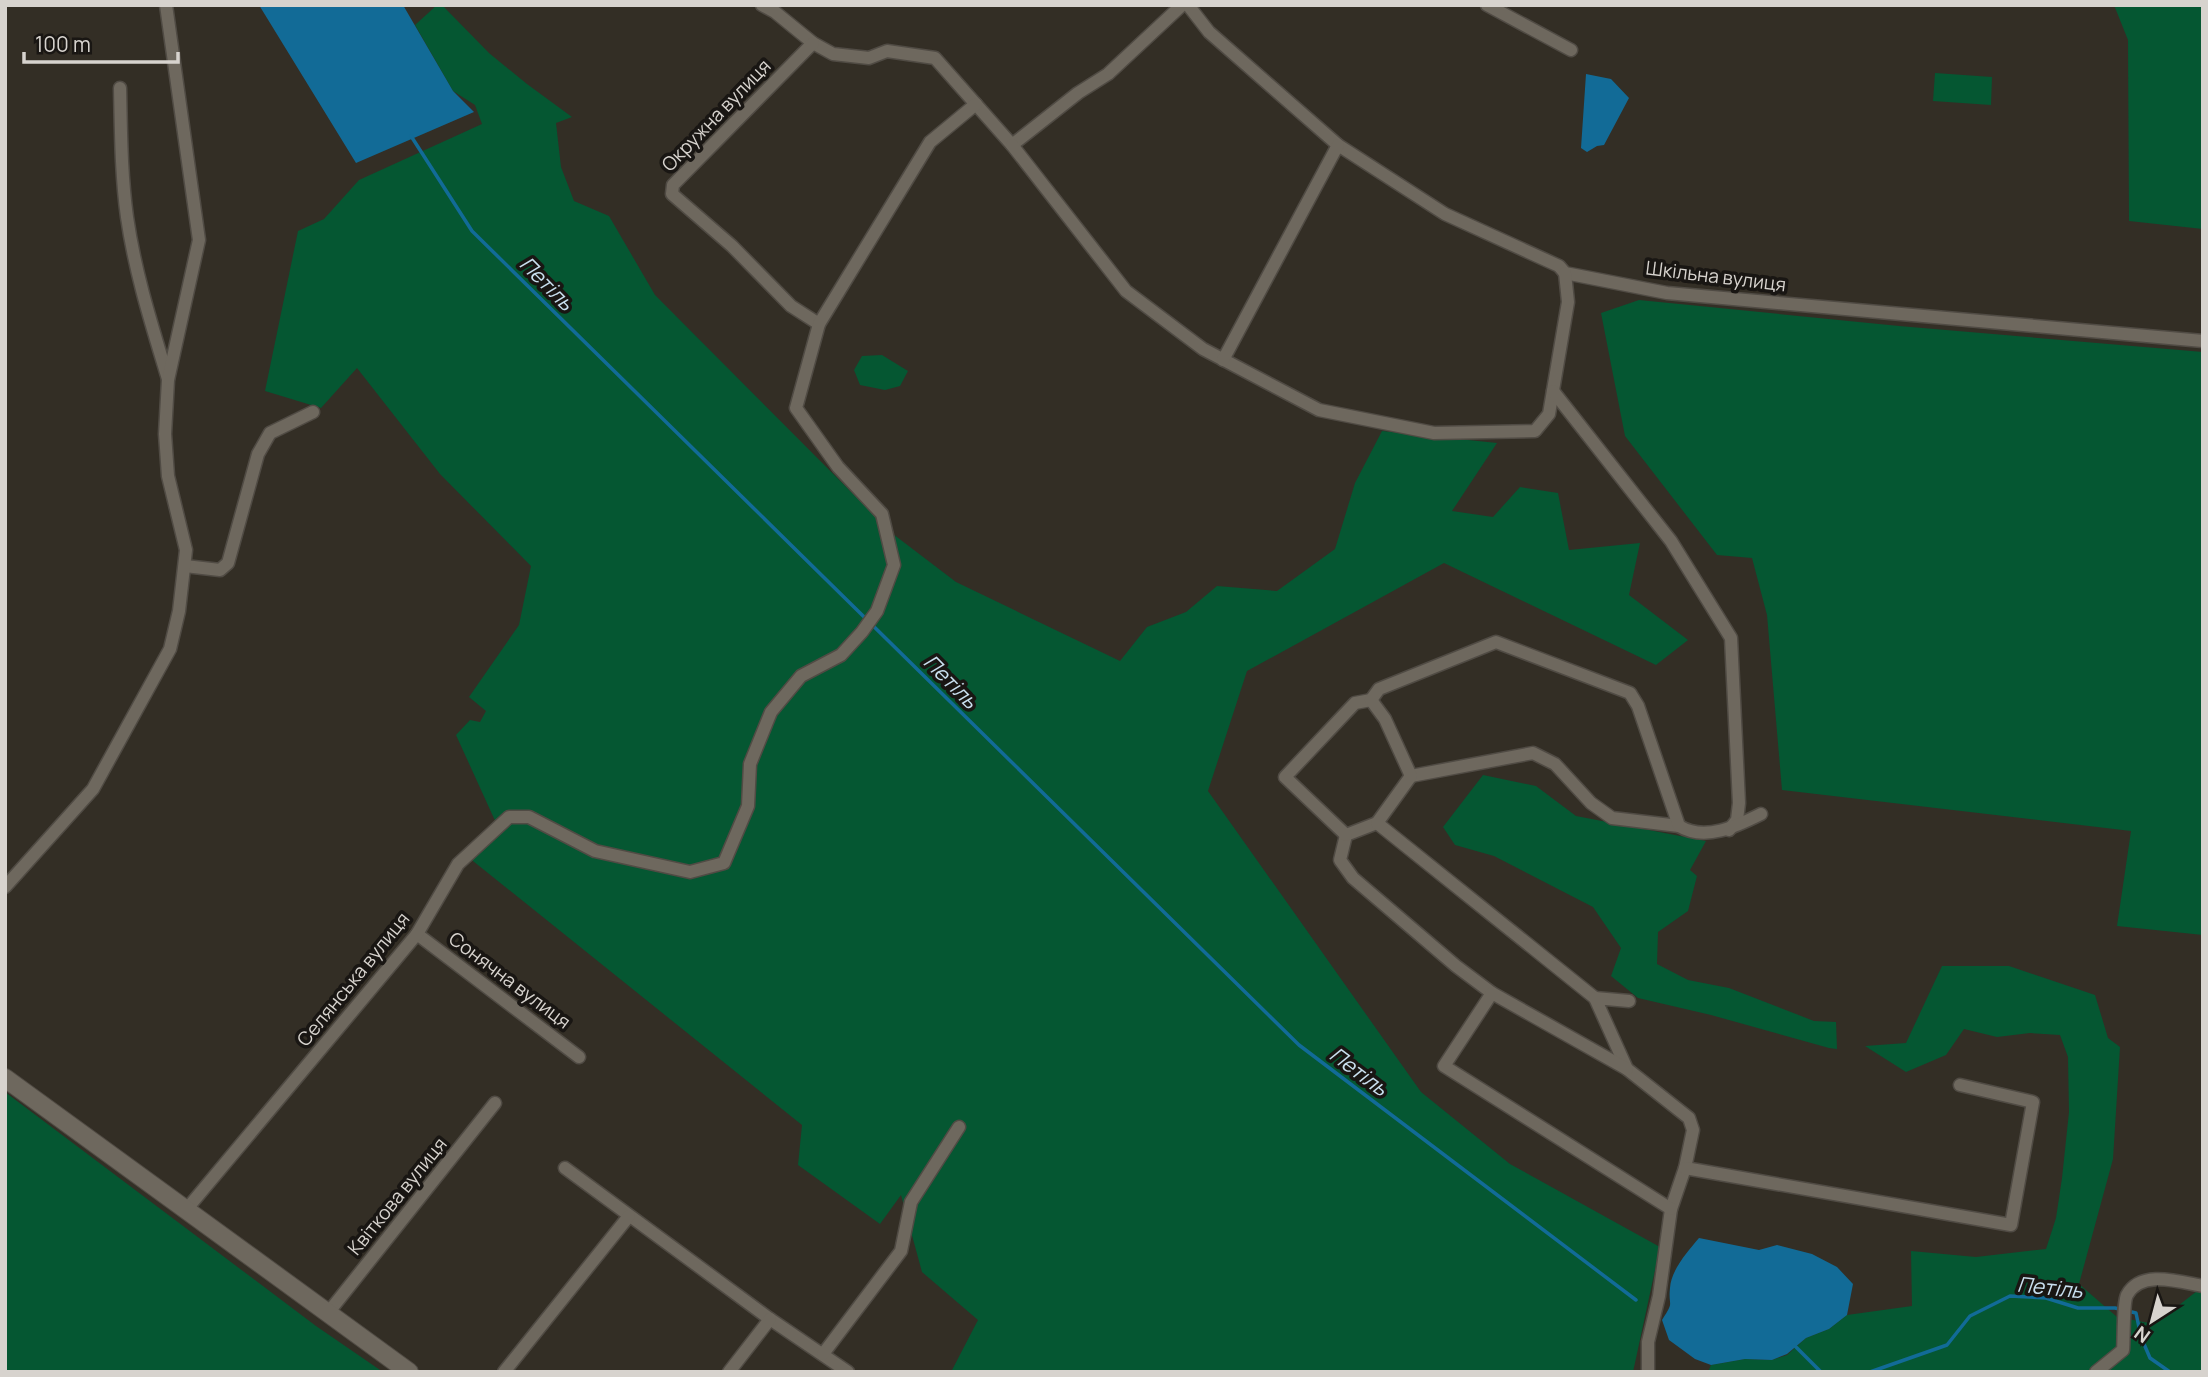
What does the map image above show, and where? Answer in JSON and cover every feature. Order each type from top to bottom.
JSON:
[{"type":"street","points":[[5,887],[75,813],[93,789],[170,649],[179,611],[186,550],[168,475],[165,434],[168,380],[198,240],[166,5]]},
{"type":"street","points":[[762,5],[775,12],[813,43],[833,54],[869,58],[887,51],[935,58],[1012,145],[1126,291],[1203,349],[1320,410],[1434,433],[1535,431],[1549,414],[1568,302],[1565,273]]},
{"type":"street","points":[[1012,145],[1077,93],[1108,74],[1182,5]]},
{"type":"street","name":"Шкільна вулиця","points":[[1188,5],[1209,32],[1338,145],[1445,214],[1559,266],[1565,273],[1667,293],[2203,341]]},
{"type":"street","points":[[1487,5],[1571,50]]},
{"type":"street","name":"Окружна вулиця","points":[[813,43],[673,185],[672,194],[732,246],[792,306],[819,324]]},
{"type":"street","points":[[120,88],[127,218],[144,301],[168,380]]},
{"type":"street","points":[[819,324],[930,142],[976,104]]},
{"type":"street","points":[[1223,360],[1338,145]]},
{"type":"street","name":"Селянська вулиця","points":[[186,1210],[418,934],[458,864],[509,817],[529,817],[595,851],[690,872],[724,863],[748,806],[750,764],[771,712],[801,676],[841,655],[862,632],[877,611],[894,565],[882,514],[838,467],[796,408],[819,324]]},
{"type":"street","points":[[1553,391],[1671,541],[1731,638],[1739,803],[1737,820],[1729,830]]},
{"type":"street","points":[[185,566],[220,570],[228,563],[258,454],[270,433],[313,412]]},
{"type":"street","points":[[1346,835],[1285,777],[1356,703],[1371,700],[1379,689],[1496,642],[1619,687],[1630,694],[1638,706],[1679,826]]},
{"type":"street","points":[[1371,700],[1385,719],[1411,776]]},
{"type":"street","points":[[1346,835],[1377,822],[1411,776],[1533,753],[1555,764],[1591,803],[1612,818],[1679,826],[1690,833],[1729,830],[1761,814]]},
{"type":"street","points":[[1377,822],[1595,998],[1627,1069]]},
{"type":"street","points":[[1346,835],[1340,860],[1353,878],[1455,966],[1492,993],[1627,1069],[1689,1118],[1693,1130],[1685,1168],[1671,1209],[1659,1296],[1648,1342],[1648,1372]]},
{"type":"street","name":"Сонячна вулиця","points":[[418,934],[579,1057]]},
{"type":"street","points":[[1492,993],[1444,1066],[1671,1209]]},
{"type":"street","points":[[1595,998],[1629,1001]]},
{"type":"street","points":[[5,1078],[409,1372]]},
{"type":"street","points":[[1685,1168],[2011,1225],[2033,1102],[1960,1086]]},
{"type":"street","name":"Квіткова вулиця","points":[[328,1313],[495,1104]]},
{"type":"street","points":[[823,1354],[901,1251],[911,1202],[959,1127]]},
{"type":"street","points":[[565,1168],[770,1319],[848,1372]]},
{"type":"street","points":[[504,1372],[629,1216]]},
{"type":"street","points":[[2096,1372],[2123,1350],[2126,1297],[2138,1284],[2155,1279],[2203,1286]]},
{"type":"street","points":[[729,1372],[770,1319]]},
{"type":"green space","points":[[437,5],[442,5],[489,53],[572,117],[556,123],[561,167],[574,201],[609,216],[655,295],[893,534],[956,582],[1120,661],[1147,627],[1186,612],[1217,586],[1277,591],[1335,549],[1355,483],[1382,431],[1497,443],[1452,511],[1493,517],[1520,487],[1558,493],[1569,550],[1640,543],[1629,595],[1688,640],[1656,665],[1444,563],[1247,671],[1208,791],[1421,1092],[1510,1164],[1660,1247],[1633,1372],[951,1372],[978,1320],[922,1272],[901,1195],[880,1224],[798,1165],[802,1125],[468,857],[497,825],[456,735],[470,720],[480,722],[486,711],[469,697],[519,625],[531,566],[440,474],[357,368],[321,408],[265,391],[298,231],[324,219],[359,180],[482,124],[475,105],[453,91],[415,25]]},
{"type":"green space","points":[[2114,5],[2203,5],[2203,229],[2129,221],[2128,40]]},
{"type":"green space","points":[[1935,73],[1992,77],[1991,105],[1933,101]]},
{"type":"green space","points":[[1639,300],[2203,352],[2203,935],[2117,926],[2131,831],[1782,790],[1767,615],[1752,558],[1717,555],[1625,436],[1601,313]]},
{"type":"green space","points":[[882,355],[908,371],[900,386],[885,390],[860,385],[854,370],[862,356]]},
{"type":"green space","points":[[1483,775],[1536,786],[1576,816],[1706,841],[1690,870],[1697,876],[1688,911],[1658,932],[1657,964],[1688,980],[1729,988],[1814,1021],[1836,1022],[1837,1049],[1638,998],[1611,976],[1621,948],[1593,907],[1494,856],[1455,845],[1443,827]]},
{"type":"green space","points":[[1942,966],[2009,966],[2095,995],[2108,1038],[2120,1047],[2113,1159],[2079,1284],[2117,1317],[2149,1323],[2160,1320],[2197,1291],[2203,1291],[2203,1372],[1708,1372],[1711,1365],[1745,1359],[1772,1360],[1787,1355],[1806,1338],[1829,1329],[1847,1315],[1912,1306],[1911,1251],[1976,1257],[2046,1249],[2056,1218],[2069,1112],[2068,1057],[2060,1035],[2030,1033],[1997,1037],[1964,1029],[1946,1055],[1906,1072],[1865,1046],[1906,1043]]},
{"type":"green space","points":[[5,1092],[316,1326],[383,1372],[5,1372]]},
{"type":"water","points":[[259,5],[403,5],[453,91],[474,112],[356,163]]},
{"type":"water","points":[[1586,74],[1611,79],[1629,98],[1604,145],[1587,152],[1581,148]]},
{"type":"water","points":[[1699,1238],[1759,1250],[1777,1245],[1812,1254],[1837,1267],[1853,1284],[1847,1315],[1829,1329],[1806,1338],[1787,1354],[1772,1360],[1745,1359],[1711,1365],[1695,1359],[1669,1340],[1662,1320],[1670,1306],[1673,1274]]},
{"type":"waterway","name":"Петіль","points":[[411,136],[472,231],[1299,1045],[1636,1300]]},
{"type":"waterway","name":"Петіль","points":[[1870,1372],[1947,1345],[1970,1316],[2010,1296],[2046,1298],[2078,1308],[2115,1308],[2136,1313],[2141,1337],[2150,1358],[2170,1372]]},
{"type":"waterway","name":"Петіль","points":[[1793,1344],[1821,1372]]}]
